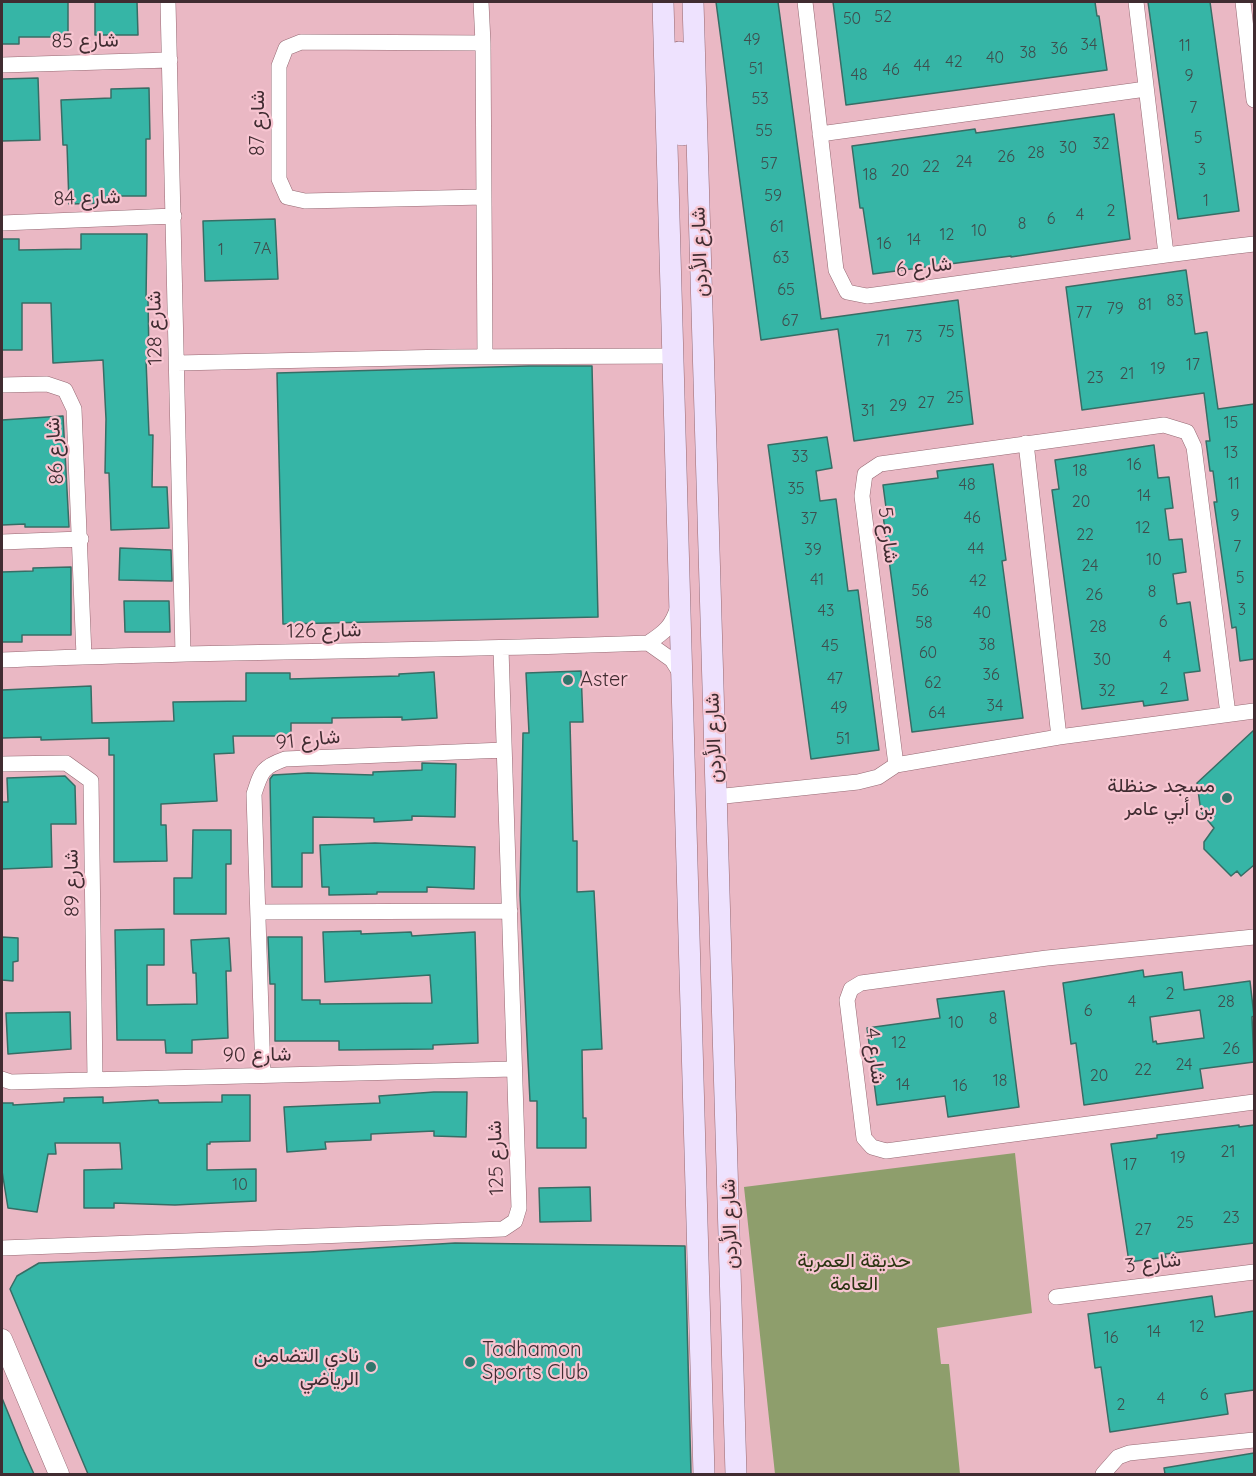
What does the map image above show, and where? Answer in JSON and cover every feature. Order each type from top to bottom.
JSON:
[{"type":"main road","name":"شارع الأردن","points":[[663,2],[704,1471]]},
{"type":"main road","points":[[676,2],[683,153],[687,180],[699,208]]},
{"type":"main road","name":"شارع الأردن","points":[[693,2],[736,1472]]},
{"type":"main road","points":[[695,1115],[705,1125],[715,1125],[723,1120],[727,1112]]},
{"type":"main road","points":[[704,1471],[714,1461],[720,1460],[729,1463],[736,1472]]},
{"type":"street","name":"شارع 128","points":[[168,2],[183,654]]},
{"type":"street","points":[[481,2],[485,357]]},
{"type":"street","name":"شارع 6","points":[[805,2],[836,270],[847,292],[867,296],[1166,254],[1254,244]]},
{"type":"street","points":[[1136,2],[1166,254]]},
{"type":"street","points":[[1243,2],[1254,100]]},
{"type":"street","name":"شارع 87","points":[[483,43],[301,42],[286,48],[279,66],[279,179],[287,197],[305,201],[484,196]]},
{"type":"street","name":"شارع 85","points":[[2,65],[170,60]]},
{"type":"street","points":[[820,134],[1146,89]]},
{"type":"street","name":"شارع 84","points":[[2,223],[174,216]]},
{"type":"street","points":[[177,363],[674,356]]},
{"type":"street","name":"شارع 86","points":[[2,386],[47,384],[65,390],[74,409],[84,656]]},
{"type":"street","name":"شارع 5","points":[[896,765],[862,496],[865,474],[880,464],[1164,425],[1187,432],[1194,447],[1228,714]]},
{"type":"street","points":[[1026,443],[1059,737]]},
{"type":"street","points":[[2,542],[81,539]]},
{"type":"street","points":[[679,604],[674,621],[648,644],[672,660],[683,676]]},
{"type":"street","name":"شارع 126","points":[[2,660],[84,656],[501,649],[648,644]]},
{"type":"street","name":"شارع 125","points":[[2,1248],[504,1229],[515,1221],[519,1208],[501,649]]},
{"type":"street","points":[[716,797],[858,782],[878,777],[896,765],[1059,737],[1254,711]]},
{"type":"street","name":"شارع 91","points":[[263,1075],[254,794],[261,772],[271,764],[285,759],[504,750]]},
{"type":"street","name":"شارع 89","points":[[2,764],[66,763],[91,781],[95,1079]]},
{"type":"street","points":[[259,912],[510,911]]},
{"type":"street","name":"شارع 4","points":[[1254,937],[1047,958],[861,983],[851,989],[847,1000],[864,1138],[872,1147],[885,1151],[1254,1102]]},
{"type":"street","name":"شارع 90","points":[[2,1079],[12,1082],[513,1069]]},
{"type":"street","name":"شارع 3","points":[[1056,1297],[1254,1272]]},
{"type":"street","points":[[2,1339],[59,1474]]},
{"type":"street","points":[[1103,1474],[1118,1457],[1129,1453],[1254,1440]]},
{"type":"green space","name":"حديقة العمرية العامة","points":[[1015,1153],[1032,1313],[937,1328],[941,1364],[949,1364],[960,1474],[775,1474],[744,1187]]},
{"type":"building","points":[[2,2],[68,2],[68,37],[19,37],[19,44],[2,44]]},
{"type":"building","points":[[95,2],[137,2],[138,35],[95,35]]},
{"type":"building","points":[[716,2],[778,2],[821,319],[958,300],[973,424],[854,441],[838,329],[761,340]]},
{"type":"building","points":[[833,2],[1095,2],[1107,70],[846,105]]},
{"type":"building","points":[[1148,2],[1210,2],[1239,211],[1178,219]]},
{"type":"building","points":[[38,78],[40,140],[2,141],[2,79]]},
{"type":"building","points":[[149,88],[150,139],[146,139],[146,196],[108,196],[108,203],[69,204],[67,145],[63,145],[61,100],[111,98],[111,89]]},
{"type":"building","points":[[1114,114],[1130,239],[873,274],[863,208],[860,208],[852,146],[975,129],[976,133]]},
{"type":"building","points":[[275,219],[278,279],[205,281],[203,221]]},
{"type":"building","points":[[81,234],[147,234],[146,299],[148,299],[149,360],[146,360],[149,435],[153,435],[152,487],[167,487],[169,528],[111,530],[109,473],[105,473],[106,419],[103,360],[53,363],[51,303],[22,303],[22,350],[2,350],[2,239],[19,239],[19,250],[81,249]]},
{"type":"building","points":[[1186,270],[1195,334],[1207,332],[1218,409],[1254,404],[1254,659],[1240,661],[1236,627],[1232,628],[1214,502],[1217,502],[1213,471],[1210,471],[1206,441],[1210,441],[1204,393],[1082,410],[1066,287]]},
{"type":"building","points":[[592,366],[598,617],[283,624],[277,373]]},
{"type":"building","points":[[63,416],[69,527],[2,525],[2,420]]},
{"type":"building","points":[[827,437],[832,468],[816,471],[820,501],[836,499],[848,591],[858,590],[879,750],[811,759],[768,445]]},
{"type":"building","points":[[1154,445],[1158,478],[1169,477],[1173,508],[1165,509],[1169,540],[1182,539],[1186,572],[1173,574],[1177,604],[1190,602],[1200,671],[1184,673],[1188,700],[1144,706],[1143,701],[1082,709],[1052,490],[1059,489],[1055,460]]},
{"type":"building","points":[[993,464],[1006,560],[1002,561],[1023,718],[912,732],[883,515],[887,515],[883,485],[938,478],[937,471]]},
{"type":"building","points":[[120,548],[171,550],[172,581],[119,580]]},
{"type":"building","points":[[71,567],[71,635],[22,635],[22,642],[2,642],[2,572]]},
{"type":"building","points":[[124,601],[169,601],[170,632],[125,632]]},
{"type":"building","points":[[581,671],[583,722],[570,722],[573,841],[577,841],[577,892],[594,891],[602,1049],[582,1050],[586,1148],[537,1148],[537,1101],[530,1101],[520,895],[523,733],[529,733],[526,673]]},
{"type":"building","points":[[434,672],[437,718],[402,720],[402,717],[332,718],[332,723],[291,723],[291,736],[233,736],[234,753],[214,754],[217,801],[161,804],[161,825],[166,825],[167,861],[114,862],[114,755],[109,755],[109,738],[41,740],[41,737],[2,738],[2,690],[91,686],[92,723],[174,721],[173,702],[246,701],[246,673],[290,673],[290,679],[399,676],[399,674]]},
{"type":"building","name":"مسجد حنظلة بن أبي عامر","points":[[1254,730],[1254,865],[1241,876],[1237,871],[1231,876],[1204,849],[1204,842],[1214,828],[1201,812],[1197,783]]},
{"type":"building","points":[[422,763],[456,764],[455,817],[412,816],[412,820],[374,822],[374,818],[313,817],[313,853],[302,853],[302,887],[272,887],[270,779],[273,775],[308,773],[373,775],[373,772],[422,770]]},
{"type":"building","points":[[65,776],[75,786],[76,824],[51,824],[52,867],[2,869],[2,802],[8,802],[7,778]]},
{"type":"building","points":[[193,830],[231,830],[231,864],[226,864],[226,914],[174,914],[174,878],[192,878]]},
{"type":"building","points":[[375,843],[475,847],[474,889],[427,887],[427,892],[329,895],[329,887],[322,887],[320,845]]},
{"type":"building","points":[[164,929],[164,965],[147,965],[147,1005],[197,1004],[196,973],[193,973],[191,940],[229,938],[231,971],[226,971],[228,1038],[192,1040],[192,1053],[166,1053],[165,1040],[117,1040],[115,930]]},
{"type":"building","points":[[361,931],[361,934],[411,932],[412,936],[475,932],[478,1043],[433,1045],[433,1049],[339,1050],[339,1041],[275,1041],[275,984],[270,984],[268,937],[302,937],[302,1000],[320,1000],[320,1004],[432,1003],[430,975],[325,982],[323,932]]},
{"type":"building","points":[[2,937],[18,938],[18,961],[13,962],[13,981],[2,980]]},
{"type":"building","points":[[1143,970],[1144,977],[1182,972],[1184,990],[1250,981],[1254,1016],[1252,1017],[1254,1062],[1200,1069],[1203,1088],[1084,1105],[1076,1043],[1071,1044],[1063,983]],"holes":[[[1200,1010],[1204,1038],[1157,1044],[1156,1041],[1153,1042],[1150,1017]]]},
{"type":"building","points":[[1004,991],[1019,1107],[948,1117],[945,1096],[877,1105],[867,1028],[940,1018],[937,999]]},
{"type":"building","points":[[70,1012],[71,1049],[8,1054],[6,1013]]},
{"type":"building","points":[[467,1092],[466,1137],[434,1136],[434,1131],[371,1134],[371,1140],[325,1142],[326,1149],[287,1152],[284,1107],[380,1103],[379,1096]]},
{"type":"building","points":[[222,1095],[250,1095],[250,1141],[207,1144],[207,1170],[256,1169],[256,1201],[175,1205],[114,1203],[114,1208],[84,1208],[84,1170],[122,1169],[120,1143],[55,1143],[56,1154],[48,1154],[37,1212],[8,1208],[2,1171],[2,1103],[13,1103],[13,1105],[64,1102],[64,1098],[103,1097],[103,1103],[158,1100],[159,1103],[222,1102]]},
{"type":"building","points":[[1239,1125],[1239,1127],[1254,1125],[1254,1243],[1165,1254],[1166,1257],[1129,1262],[1111,1144],[1157,1138],[1157,1135]]},
{"type":"building","points":[[590,1187],[591,1221],[540,1222],[539,1188]]},
{"type":"building","name":"نادي التضامن الرياضي","points":[[455,1243],[685,1246],[691,1474],[88,1474],[10,1289],[17,1276],[39,1263],[310,1252]]},
{"type":"building","points":[[1212,1296],[1215,1317],[1254,1311],[1254,1390],[1225,1394],[1228,1414],[1110,1432],[1101,1367],[1095,1368],[1088,1314]]},
{"type":"building","points":[[2,1398],[24,1452],[34,1474],[2,1474]]},
{"type":"building","points":[[1254,1453],[1254,1474],[1165,1474],[1164,1468]]},
{"type":"place","name":"Aster","points":[[568,680]]},
{"type":"place","name":"مسجد حنظلة بن أبي عامر","points":[[1227,798]]},
{"type":"place","name":"Tadhamon Sports Club","points":[[470,1362]]},
{"type":"place","name":"نادي التضامن الرياضي","points":[[371,1367]]}]
